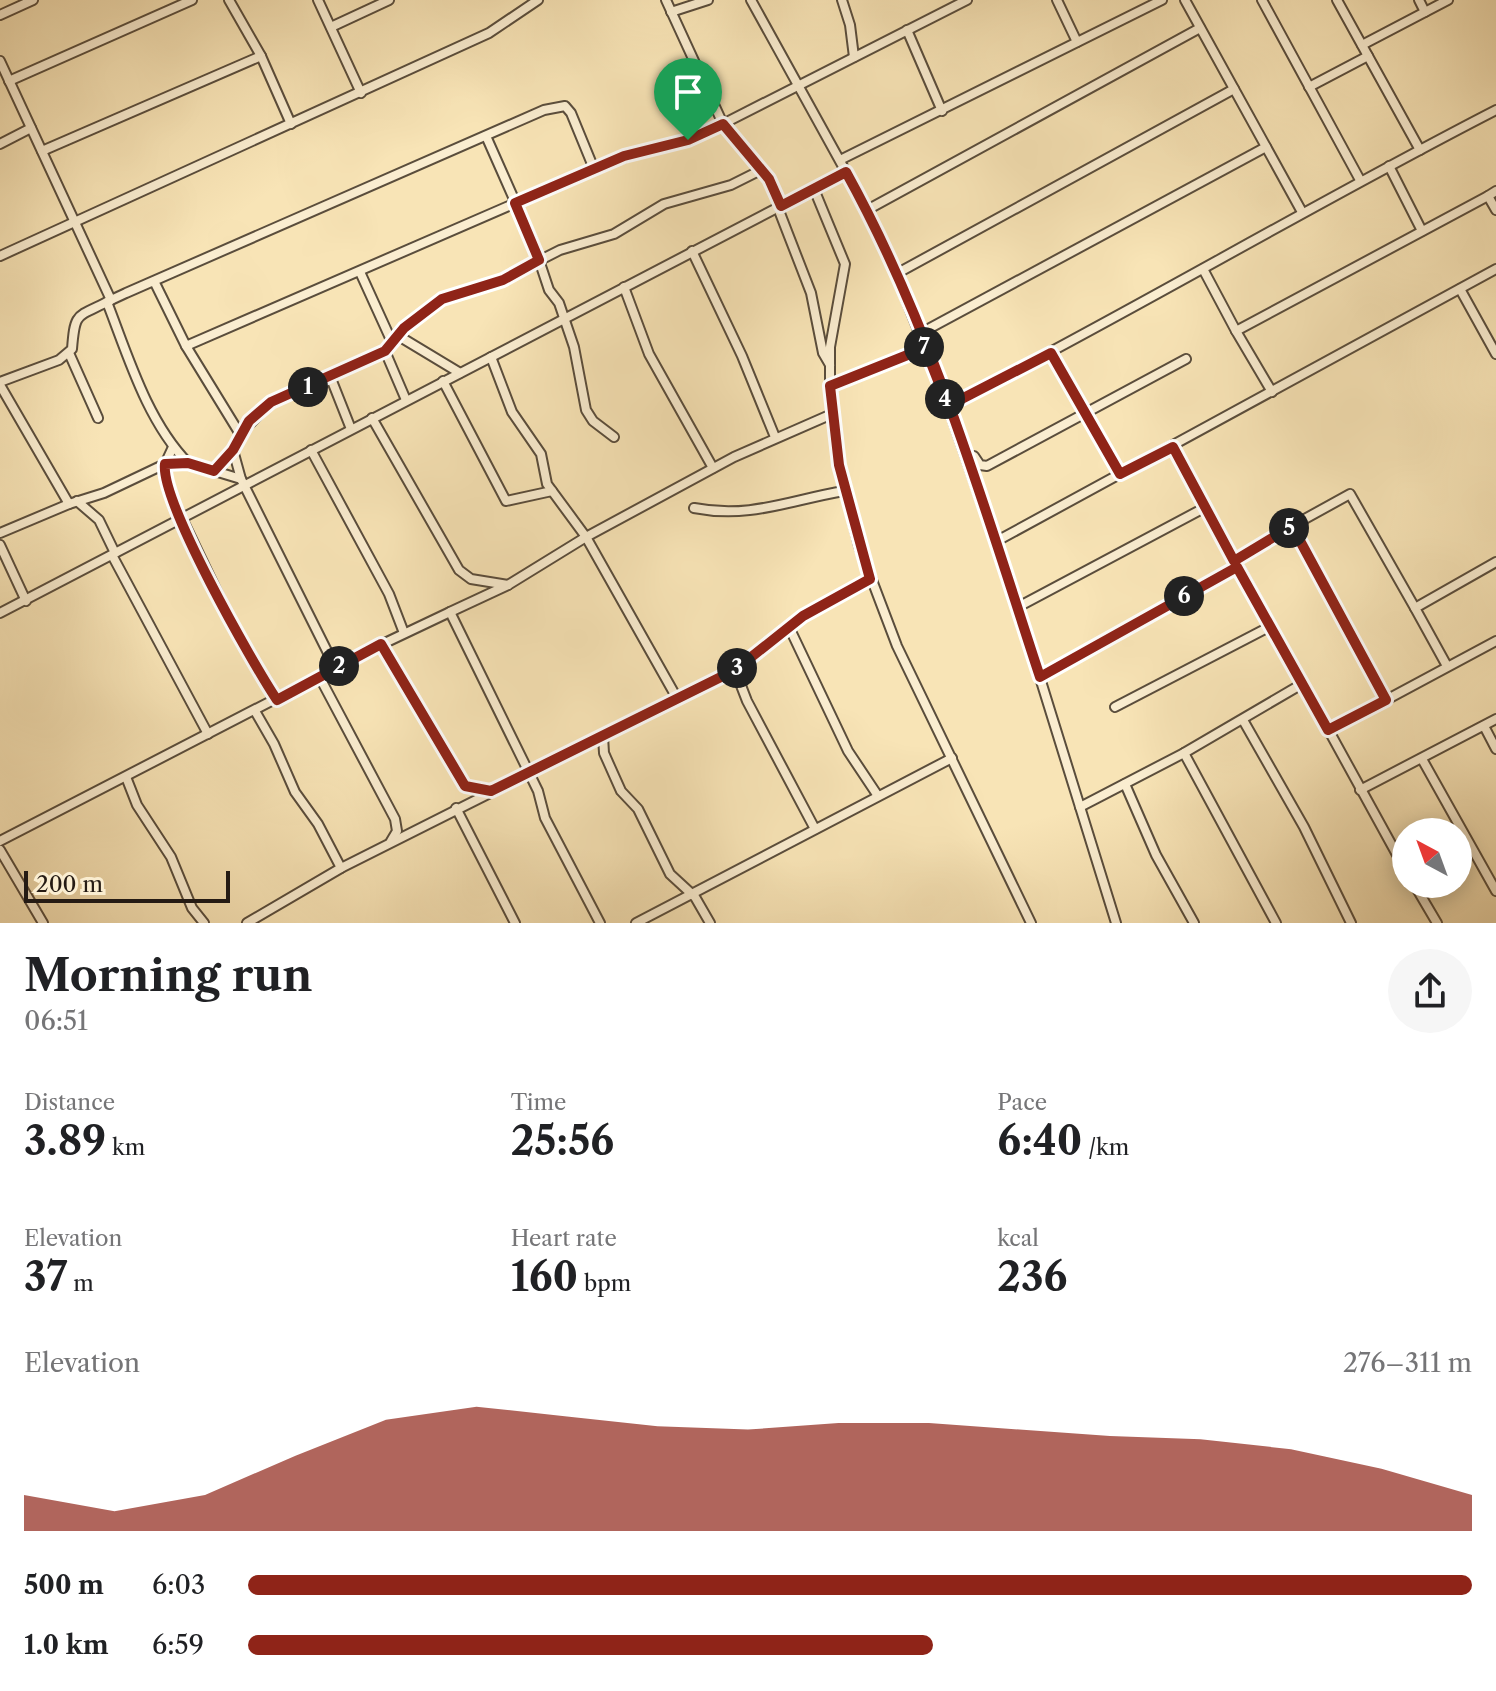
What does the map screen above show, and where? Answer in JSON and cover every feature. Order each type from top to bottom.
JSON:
[{"type":"street","points":[[0,15],[33,0]]},
{"type":"street","points":[[9,81],[192,0]]},
{"type":"street","points":[[229,0],[261,56],[291,124]]},
{"type":"street","points":[[318,0],[361,93]]},
{"type":"street","points":[[331,27],[389,0]]},
{"type":"street","points":[[0,256],[489,33],[538,0]]},
{"type":"street","points":[[666,0],[723,124],[761,170],[780,207],[811,293],[823,353],[830,365]]},
{"type":"street","points":[[671,12],[708,0]]},
{"type":"street","points":[[751,0],[867,210],[896,274],[948,406],[1018,607],[1116,923]]},
{"type":"street","points":[[842,0],[850,25],[854,57]]},
{"type":"street","points":[[186,346],[594,169],[633,153],[680,143],[723,124],[800,88],[967,0]]},
{"type":"street","points":[[1057,0],[1077,42]]},
{"type":"street","points":[[840,160],[1162,0]]},
{"type":"street","points":[[1185,0],[1302,212]]},
{"type":"street","points":[[1262,0],[1360,180]]},
{"type":"street","points":[[1337,0],[1420,150]]},
{"type":"street","points":[[1419,0],[1425,12]]},
{"type":"street","points":[[1362,45],[1448,0]]},
{"type":"street","points":[[867,210],[1200,28]]},
{"type":"street","points":[[907,30],[942,111]]},
{"type":"street","points":[[42,151],[261,56]]},
{"type":"street","points":[[1309,87],[1368,56]]},
{"type":"street","points":[[0,61],[75,222],[109,301],[131,365],[173,447],[188,463]]},
{"type":"street","points":[[896,274],[1234,89]]},
{"type":"street","points":[[98,418],[69,353],[76,320],[109,301],[562,105],[571,113],[594,169]]},
{"type":"street","points":[[948,406],[1051,353],[1360,180],[1496,110]]},
{"type":"street","points":[[0,144],[31,128]]},
{"type":"street","points":[[486,136],[574,347],[586,410],[593,421],[614,437]]},
{"type":"street","points":[[919,334],[1266,147]]},
{"type":"street","points":[[1389,166],[1422,231]]},
{"type":"street","points":[[214,471],[233,450],[240,434],[271,402],[385,351],[394,338],[442,299],[503,280],[560,250],[614,234],[664,204],[731,185],[761,170]]},
{"type":"street","points":[[0,613],[182,518],[242,483],[846,172]]},
{"type":"street","points":[[814,189],[845,264],[830,365],[832,414],[844,491],[870,579],[897,646],[1031,923]]},
{"type":"street","points":[[1236,331],[1492,193],[1496,210]]},
{"type":"street","points":[[692,251],[742,356],[775,437]]},
{"type":"street","points":[[1203,269],[1272,392]]},
{"type":"street","points":[[995,542],[1496,269]]},
{"type":"street","points":[[360,272],[394,338],[460,373]]},
{"type":"street","points":[[154,281],[186,346],[240,434]]},
{"type":"street","points":[[624,287],[649,354],[713,468]]},
{"type":"street","points":[[1460,289],[1496,354]]},
{"type":"street","points":[[830,386],[925,348]]},
{"type":"street","points":[[385,351],[406,400]]},
{"type":"street","points":[[69,353],[0,383],[73,503],[99,520],[208,734]]},
{"type":"street","points":[[1051,353],[1120,474]]},
{"type":"street","points":[[491,357],[512,412],[538,447],[545,480],[586,537],[678,700]]},
{"type":"street","points":[[966,456],[974,456],[985,467],[1186,359]]},
{"type":"street","points":[[330,376],[351,429]]},
{"type":"street","points":[[443,381],[506,501],[552,491]]},
{"type":"street","points":[[0,841],[277,700],[335,667],[508,585],[586,537],[713,468],[775,437],[832,414]]},
{"type":"street","points":[[372,418],[459,570],[471,579],[508,585]]},
{"type":"street","points":[[173,447],[165,464],[165,482],[242,644],[277,700]]},
{"type":"street","points":[[1173,447],[1392,846]]},
{"type":"street","points":[[233,450],[242,483],[335,667]]},
{"type":"street","points":[[311,450],[389,594],[404,633]]},
{"type":"street","points":[[0,533],[73,503],[96,497],[165,464],[188,463],[242,483]]},
{"type":"street","points":[[694,508],[728,514],[765,511],[844,491]]},
{"type":"street","points":[[1040,677],[1350,494],[1447,666]]},
{"type":"street","points":[[1018,607],[1206,507]]},
{"type":"street","points":[[1292,526],[1386,700]]},
{"type":"street","points":[[0,545],[26,601]]},
{"type":"street","points":[[1415,608],[1496,562]]},
{"type":"street","points":[[247,923],[341,868],[456,808],[735,670],[789,627],[870,579]]},
{"type":"street","points":[[450,612],[528,772],[545,818],[600,923]]},
{"type":"street","points":[[789,627],[848,751],[878,796]]},
{"type":"street","points":[[1115,707],[1269,627]]},
{"type":"street","points":[[1328,730],[1496,641]]},
{"type":"street","points":[[381,644],[465,786],[491,791]]},
{"type":"street","points":[[735,670],[747,701],[815,829]]},
{"type":"street","points":[[319,676],[395,819],[397,831],[391,842]]},
{"type":"street","points":[[1080,807],[1184,753],[1302,684]]},
{"type":"street","points":[[255,711],[274,744],[295,792],[318,824],[341,868]]},
{"type":"street","points":[[1360,790],[1496,719]]},
{"type":"street","points":[[1243,720],[1304,827],[1351,923]]},
{"type":"street","points":[[1484,726],[1496,749]]},
{"type":"street","points":[[603,736],[604,753],[621,791],[638,809],[670,874],[692,894],[710,923]]},
{"type":"street","points":[[1184,753],[1276,923]]},
{"type":"street","points":[[636,923],[952,758]]},
{"type":"street","points":[[1422,759],[1496,891]]},
{"type":"street","points":[[126,777],[137,805],[171,857],[192,908],[204,923]]},
{"type":"street","points":[[1125,784],[1156,855],[1194,923]]},
{"type":"street","points":[[456,808],[515,923]]},
{"type":"street","points":[[0,850],[43,923]]},
{"type":"street","points":[[1422,898],[1437,923]]},
{"type":"route","points":[[688,140],[624,156],[515,203],[539,260],[503,280],[442,299],[404,328],[385,351],[291,396],[271,402],[249,421],[233,450],[214,471],[188,463],[165,464],[165,482],[204,568],[242,644],[277,700],[381,644],[449,754],[465,786],[491,791],[735,670],[803,616],[836,601],[853,586],[870,579],[849,513],[839,465],[830,386],[925,348],[948,406],[1051,353],[1120,474],[1173,447],[1234,561],[1292,526],[1386,700],[1328,730],[1237,567],[1040,677],[948,406],[885,248],[846,172],[781,206],[769,179],[723,124],[688,140]]}]
